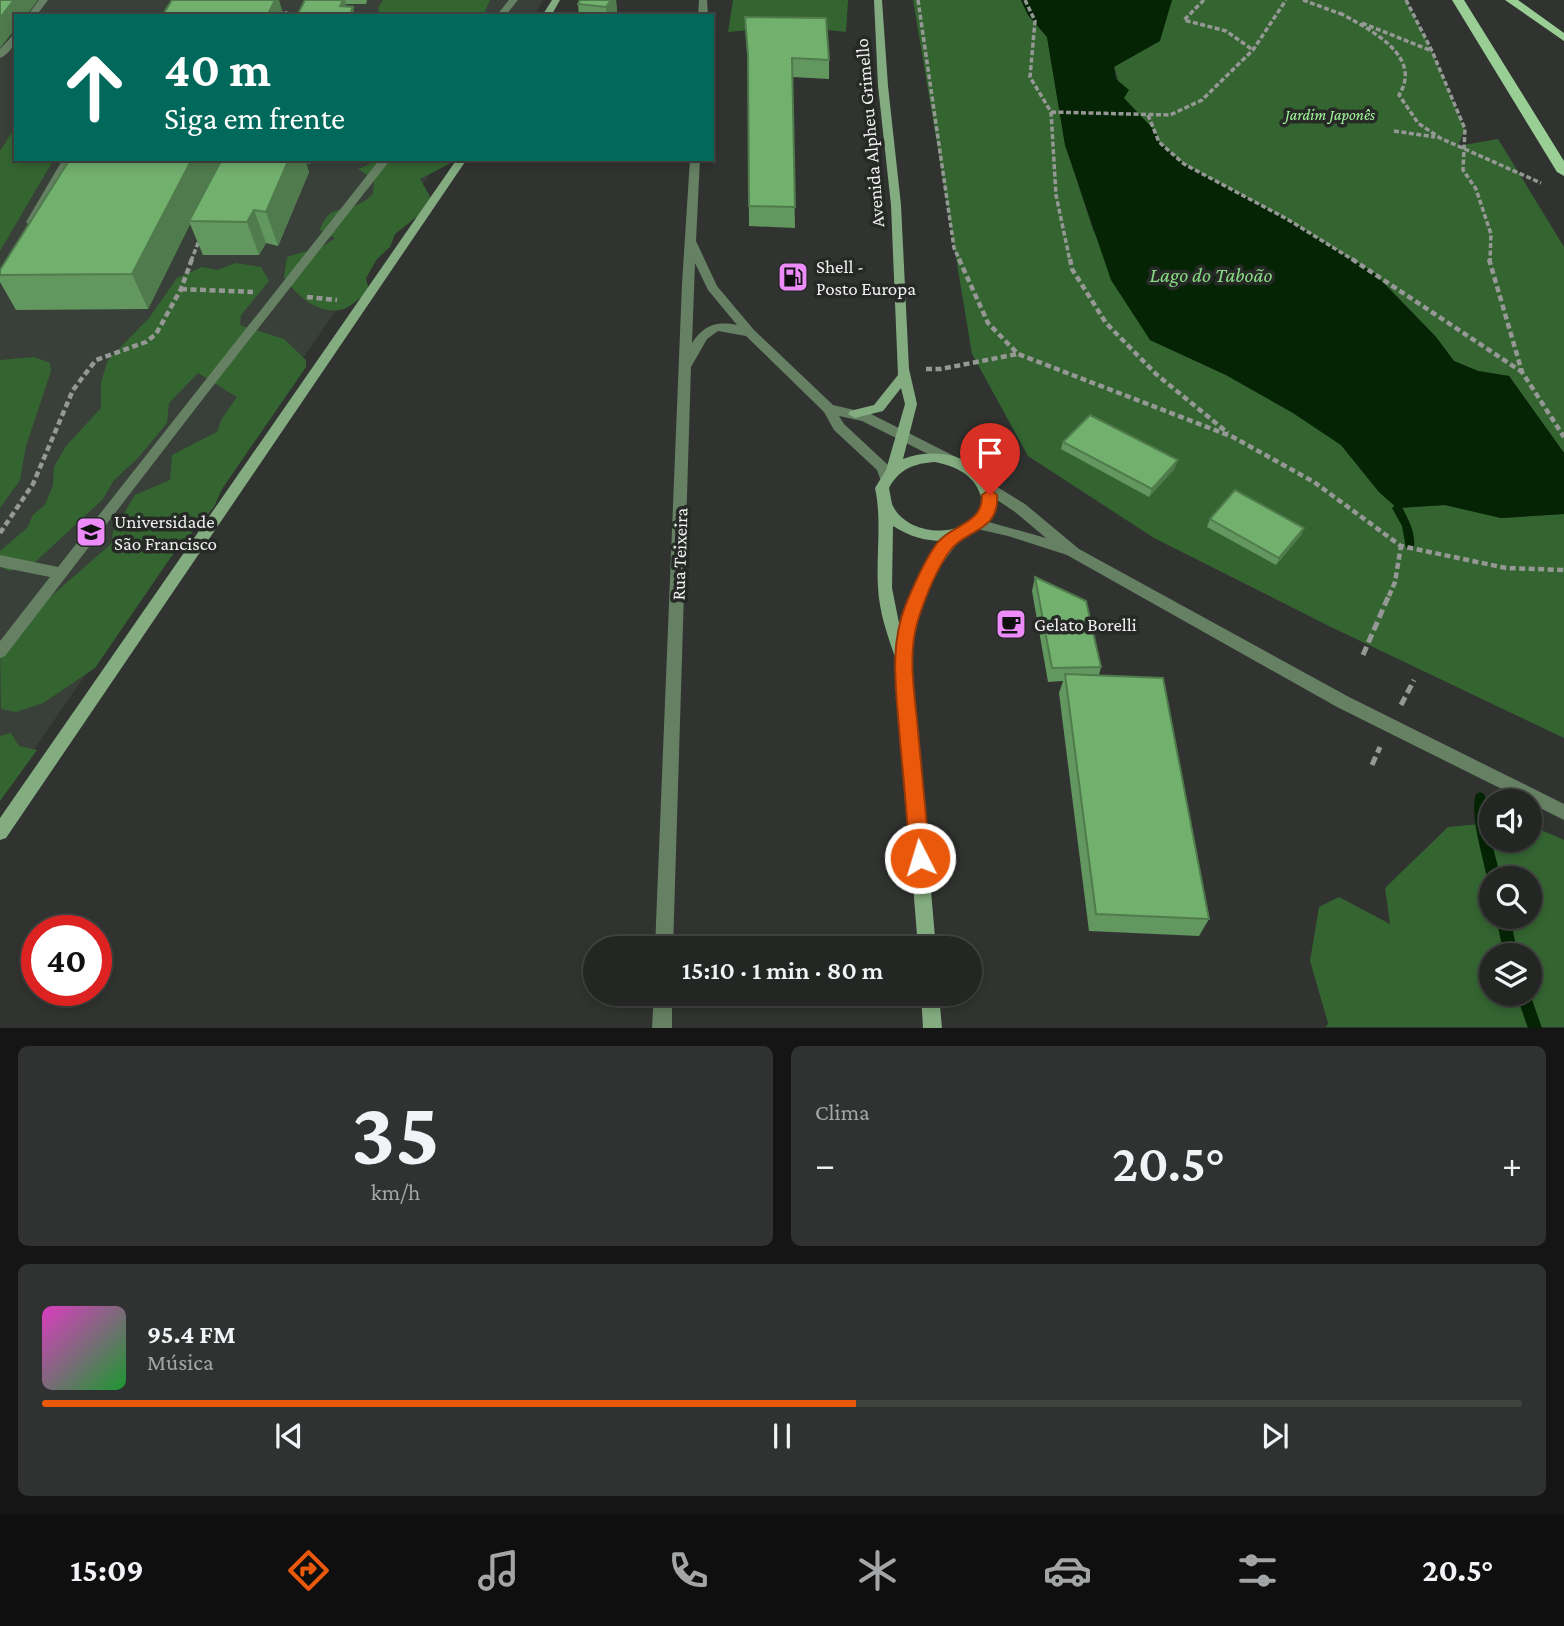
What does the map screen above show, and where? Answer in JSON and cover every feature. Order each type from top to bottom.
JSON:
[{"type":"main road","points":[[1458,0],[1562,167]]},
{"type":"main road","points":[[1511,0],[1564,37]]},
{"type":"street","points":[[33,14],[44,0]]},
{"type":"street","points":[[502,14],[513,0]]},
{"type":"street","name":"Avenida Alpheu Grimello","points":[[878,0],[883,86],[896,205],[904,372],[911,404],[904,435],[890,474]]},
{"type":"street","points":[[0,55],[14,38]]},
{"type":"street","points":[[27,230],[67,161]]},
{"type":"street","points":[[0,652],[384,161]]},
{"type":"street","points":[[0,832],[461,161]]},
{"type":"street","name":"Rua Teixeira","points":[[664,936],[695,161]]},
{"type":"street","points":[[690,241],[712,287],[750,333],[829,409],[839,427],[890,474]]},
{"type":"street","points":[[685,367],[704,333],[717,326],[730,326],[750,333]]},
{"type":"street","points":[[855,414],[878,408],[904,372]]},
{"type":"street","points":[[829,409],[855,414],[904,435],[972,470],[986,485],[1020,508],[1074,553]]},
{"type":"street","points":[[903,657],[891,623],[885,588],[886,510],[882,488],[890,474],[904,463],[925,458],[951,460]]},
{"type":"street","points":[[926,936],[903,657],[908,623],[938,555],[958,535],[978,524],[990,506],[986,485]]},
{"type":"street","points":[[886,510],[895,521],[927,536],[958,535]]},
{"type":"street","points":[[978,524],[1009,531],[1074,553],[1343,702],[1564,812]]},
{"type":"street","points":[[0,561],[60,573]]},
{"type":"street","points":[[662,1027],[663,1006]]},
{"type":"street","points":[[931,1006],[933,1027]]},
{"type":"path","points":[[918,0],[954,248],[988,323],[1018,354],[1233,437],[1314,482],[1401,546],[1506,568],[1564,570]]},
{"type":"path","points":[[1025,0],[1035,21],[1030,76],[1051,112],[1056,195],[1072,269],[1106,323],[1156,374],[1233,437]]},
{"type":"path","points":[[1204,0],[1184,20],[1226,31],[1253,50]]},
{"type":"path","points":[[1051,112],[1170,115],[1202,100],[1253,50],[1286,0]]},
{"type":"path","points":[[1303,0],[1433,51]]},
{"type":"path","points":[[1406,0],[1433,51],[1465,129],[1463,170],[1476,189],[1491,234],[1489,259],[1522,372],[1564,437]]},
{"type":"path","points":[[268,11],[287,14]]},
{"type":"path","points":[[1339,13],[1374,32],[1394,48],[1403,62],[1407,79],[1399,95],[1418,122],[1440,138],[1552,188]]},
{"type":"path","points":[[1148,115],[1159,142],[1184,164],[1287,219],[1374,273],[1522,372]]},
{"type":"path","points":[[1394,131],[1440,138]]},
{"type":"path","points":[[0,533],[33,484],[73,390],[96,360],[146,342],[156,334],[181,289],[206,227]]},
{"type":"path","points":[[904,372],[942,369],[1018,354]]},
{"type":"path","points":[[1363,655],[1395,582],[1401,546]]},
{"type":"shaded area","name":"Universidade São Francisco","points":[[0,0],[543,0],[535,14],[14,14],[14,161],[439,161],[0,799]]},
{"type":"green space","points":[[383,0],[490,0],[484,14],[380,14],[378,8]]},
{"type":"green space","points":[[733,0],[848,0],[846,32],[792,26],[728,32]]},
{"type":"green space","points":[[913,0],[1021,0],[1028,15],[1047,37],[1065,144],[1093,230],[1150,340],[1226,375],[1293,413],[1341,445],[1379,492],[1397,508],[1445,505],[1501,518],[1564,514],[1564,738],[1329,626],[1154,538],[1028,456],[972,354]]},
{"type":"green space","name":"Jardim Japonês","points":[[1172,0],[1406,0],[1432,51],[1465,129],[1458,146],[1498,139],[1564,247],[1564,453],[1509,376],[1478,371],[1454,361],[1436,337],[1374,273],[1287,219],[1184,164],[1159,142],[1155,131],[1123,98],[1114,66],[1134,54]]},
{"type":"green space","points":[[14,129],[14,161],[53,161],[0,251],[0,151]]},
{"type":"green space","points":[[376,161],[450,161],[420,179],[432,200],[419,215],[395,234],[390,247],[377,259],[366,278],[369,291],[344,309],[323,309],[308,302],[284,277],[287,257],[330,242],[335,238],[320,230],[327,216],[353,207],[373,194],[374,180],[358,169]]},
{"type":"green space","points":[[236,263],[261,267],[269,281],[241,315],[240,325],[284,339],[306,360],[306,367],[222,489],[214,507],[171,557],[95,668],[43,703],[16,712],[1,709],[0,641],[111,544],[113,532],[135,495],[170,480],[172,455],[217,432],[221,420],[237,397],[198,373],[169,403],[167,423],[138,458],[114,480],[103,499],[31,566],[9,571],[0,566],[0,551],[27,528],[33,515],[45,505],[53,485],[54,467],[66,446],[101,408],[101,382],[108,360],[149,318],[177,278],[202,267],[217,270]]},
{"type":"green space","points":[[34,357],[50,363],[51,371],[26,446],[20,480],[0,508],[0,360]]},
{"type":"green space","points":[[11,733],[19,746],[37,750],[0,801],[0,736]]},
{"type":"green space","points":[[1479,824],[1479,852],[1542,852],[1542,830],[1564,840],[1564,1027],[1326,1027],[1328,1023],[1310,961],[1319,907],[1339,897],[1390,924],[1385,888],[1448,827]]},
{"type":"water","name":"Lago do Taboão","points":[[1021,0],[1172,0],[1160,41],[1114,67],[1116,79],[1129,90],[1124,98],[1155,131],[1159,142],[1184,164],[1287,219],[1374,273],[1436,337],[1454,361],[1478,371],[1509,376],[1564,453],[1564,514],[1501,518],[1445,505],[1397,508],[1379,492],[1341,445],[1293,413],[1226,375],[1150,340],[1111,280],[1065,145],[1047,37],[1028,15]]},
{"type":"building","points":[[0,0],[14,0],[0,18]]},
{"type":"building","points":[[172,0],[275,0],[268,14],[163,14]]},
{"type":"building","points":[[305,0],[343,0],[340,6],[353,7],[350,14],[298,14]]},
{"type":"building","points":[[580,0],[611,0],[606,7],[578,4]]},
{"type":"building","points":[[745,17],[826,18],[829,60],[792,58],[795,207],[749,206],[748,55]]},
{"type":"building","points":[[69,161],[191,161],[132,274],[0,275],[0,270]]},
{"type":"building","points":[[221,161],[288,161],[266,212],[254,210],[247,222],[189,221]]},
{"type":"building","points":[[1090,415],[1178,460],[1152,489],[1063,442]]},
{"type":"building","points":[[1235,490],[1304,528],[1279,558],[1210,519]]},
{"type":"building","points":[[1035,577],[1086,601],[1101,667],[1052,668]]},
{"type":"building","points":[[1065,674],[1163,678],[1209,919],[1096,914]]},
{"type":"waterway","points":[[1397,508],[1407,526],[1410,545]]},
{"type":"waterway","points":[[1488,852],[1491,866]]},
{"type":"waterway","points":[[1505,929],[1508,943]]},
{"type":"waterway","points":[[1527,1006],[1535,1028]]},
{"type":"place","name":"Shell - Posto Europa","points":[[793,277]]},
{"type":"place","name":"Universidade São Francisco","points":[[91,532]]},
{"type":"place","name":"Gelato Borelli","points":[[1011,624]]},
{"type":"route","points":[[920,858],[903,657],[908,623],[938,555],[958,535],[969,531],[986,516],[990,495]]}]
